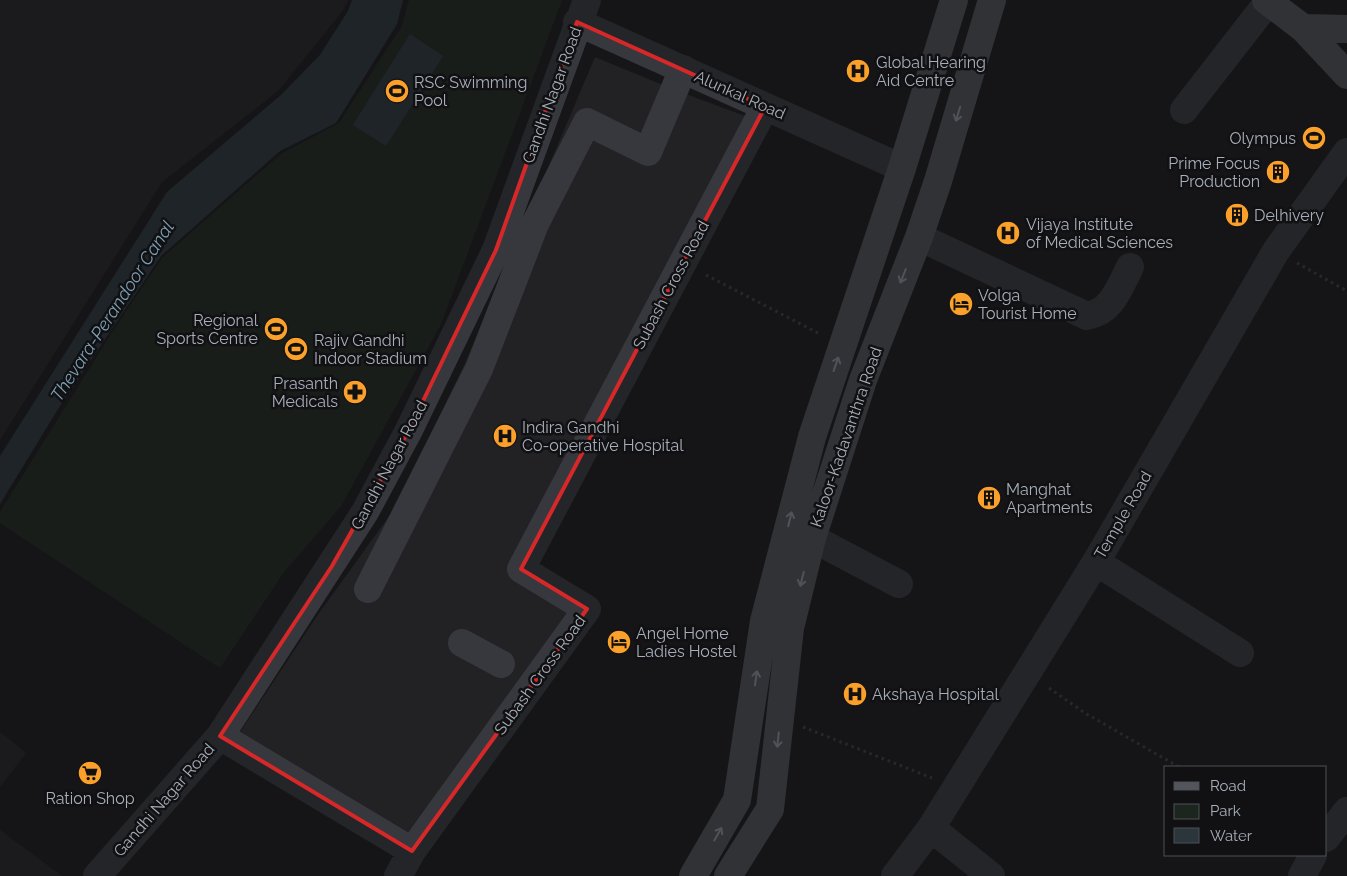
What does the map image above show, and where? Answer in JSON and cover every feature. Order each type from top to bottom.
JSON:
[{"type":"main road","name":"Kaloor-Kadavanthra Road","points":[[693,876],[738,800],[764,621],[812,437],[902,168],[954,0]]},
{"type":"main road","name":"Kaloor-Kadavanthra Road","points":[[728,876],[770,809],[790,628],[812,538],[862,380],[919,238],[992,0]]},
{"type":"main road","points":[[1267,1],[1303,28],[1347,75]]},
{"type":"main road","points":[[1303,28],[1347,29]]},
{"type":"main road","points":[[902,168],[938,181]]},
{"type":"street","points":[[1184,110],[1267,1]]},
{"type":"street","name":"Alunkal Road","points":[[582,11],[683,70],[902,168]]},
{"type":"street","name":"Gandhi Nagar Road","points":[[97,876],[220,736],[332,566],[365,512],[409,430],[496,250],[582,11]]},
{"type":"street","points":[[368,589],[479,369],[535,224],[587,122],[648,152],[683,70]]},
{"type":"street","name":"Subash Cross Road","points":[[412,851],[588,609],[521,569],[765,107]]},
{"type":"street","name":"Temple Road","points":[[895,876],[931,828],[1096,562],[1276,251],[1347,152]]},
{"type":"street","points":[[919,238],[1086,316],[1098,314],[1108,308],[1130,267]]},
{"type":"street","points":[[812,538],[899,584]]},
{"type":"street","points":[[1096,562],[1240,653]]},
{"type":"street","points":[[462,643],[502,664]]},
{"type":"street","points":[[220,736],[412,851],[398,876]]},
{"type":"street","points":[[1327,837],[1347,811]]},
{"type":"street","points":[[931,828],[991,876]]},
{"type":"street","points":[[1302,876],[1312,856]]},
{"type":"path","points":[[1276,251],[1347,291]]},
{"type":"path","points":[[683,264],[842,346]]},
{"type":"path","points":[[1028,673],[1085,713],[1177,766]]},
{"type":"path","points":[[780,718],[956,787]]},
{"type":"highlighted area","points":[[577,22],[765,107],[521,569],[587,609],[412,851],[220,736],[332,566],[409,430],[496,250]]},
{"type":"shaded area","points":[[0,0],[348,0],[344,9],[278,91],[162,182],[0,440]]},
{"type":"shaded area","name":"Indira Gandhi Co-operative Hospital","points":[[595,57],[745,116],[511,572],[575,612],[501,714],[406,835],[236,738],[319,613],[395,508],[465,363]]},
{"type":"shaded area","points":[[0,732],[26,753],[0,787]]},
{"type":"shaded area","points":[[0,830],[62,876],[0,876]]},
{"type":"green space","name":"Regional Sports Centre","points":[[409,0],[562,0],[441,324],[341,506],[284,572],[220,668],[0,523],[0,512],[111,334],[162,258],[281,154],[339,123],[402,26]]},
{"type":"water","name":"Thevara-Perandoor Canal","points":[[352,0],[403,0],[397,24],[336,123],[280,151],[161,256],[58,409],[0,504],[0,456],[167,192],[281,95],[320,55],[348,11]]},
{"type":"water","points":[[410,34],[443,56],[386,146],[353,125]]},
{"type":"place","name":"Global Hearing Aid Centre","points":[[858,71]]},
{"type":"place","name":"RSC Swimming Pool","points":[[397,91]]},
{"type":"place","name":"Olympus","points":[[1314,138]]},
{"type":"place","name":"Prime Focus Production","points":[[1278,172]]},
{"type":"place","name":"Delhivery","points":[[1237,215]]},
{"type":"place","name":"Vijaya Institute of Medical Sciences","points":[[1008,233]]},
{"type":"place","name":"Volga Tourist Home","points":[[961,304]]},
{"type":"place","name":"Regional Sports Centre","points":[[276,329]]},
{"type":"place","name":"Rajiv Gandhi Indoor Stadium","points":[[296,349]]},
{"type":"place","name":"Prasanth Medicals","points":[[355,392]]},
{"type":"place","name":"Indira Gandhi Co-operative Hospital","points":[[505,436]]},
{"type":"place","name":"Manghat Apartments","points":[[989,498]]},
{"type":"place","name":"Angel Home Ladies Hostel","points":[[619,642]]},
{"type":"place","name":"Akshaya Hospital","points":[[855,694]]},
{"type":"place","name":"Ration Shop","points":[[90,773]]}]
